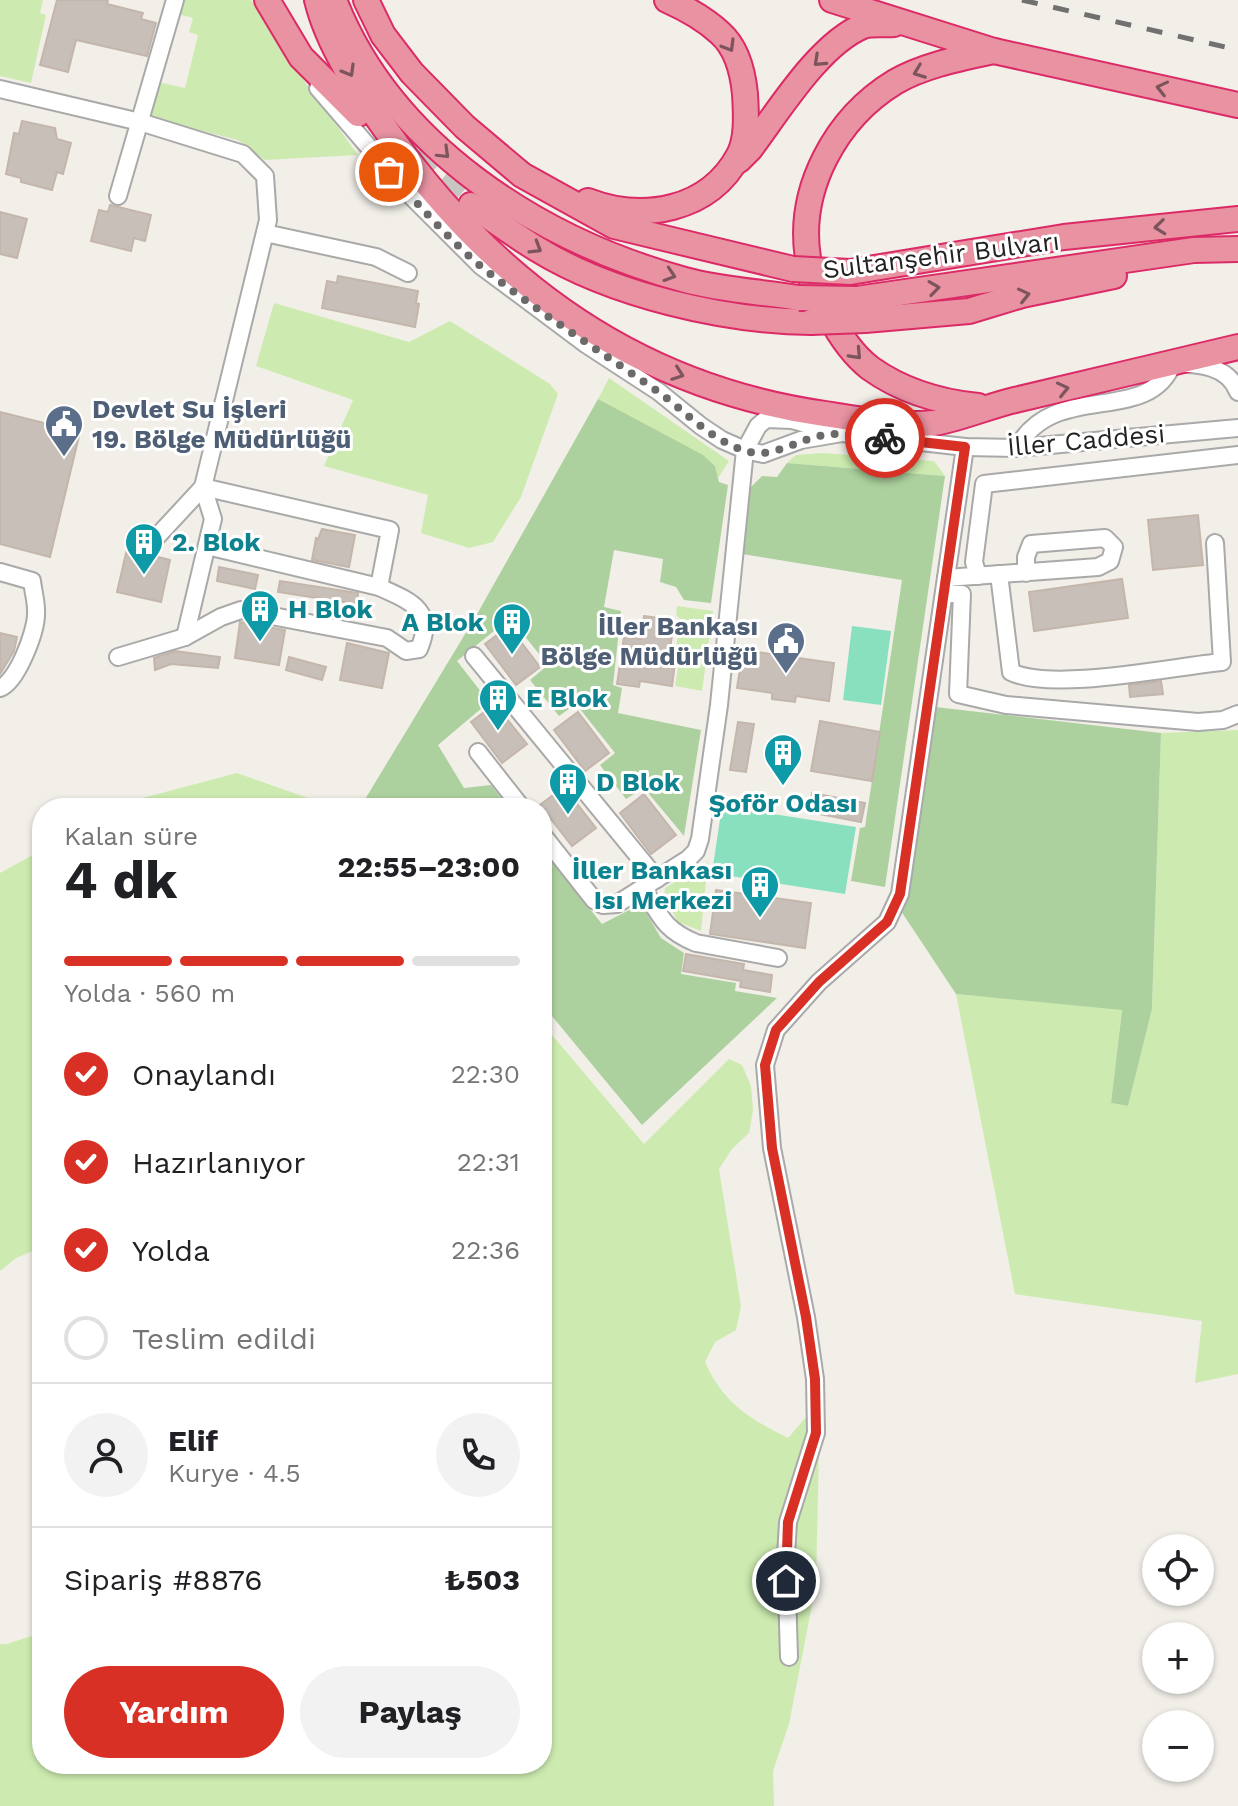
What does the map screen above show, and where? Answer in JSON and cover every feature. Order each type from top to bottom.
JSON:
[{"type":"highway","points":[[267,0],[301,57],[358,114]]},
{"type":"highway","points":[[317,0],[320,14],[343,60],[372,110],[414,170],[504,267],[569,316],[646,362],[717,388],[799,411],[870,421],[934,423],[987,407],[1238,347]]},
{"type":"highway","name":"Sultanşehir Bulvarı","points":[[334,0],[372,73],[410,120],[464,173],[524,211],[604,254],[687,281],[861,309]]},
{"type":"highway","name":"Sultanşehir Bulvarı","points":[[366,0],[383,35],[412,73],[465,127],[522,175],[614,226],[793,269],[850,272],[1064,237],[1238,219]]},
{"type":"highway","points":[[498,155],[571,194],[602,206],[641,212],[676,209],[713,186],[740,154],[746,116],[743,70],[721,34],[667,0]]},
{"type":"highway","points":[[832,0],[994,51],[1238,105]]},
{"type":"highway","points":[[720,178],[750,149],[806,72],[837,44],[864,25],[912,24]]},
{"type":"highway","points":[[987,407],[955,404],[907,390],[868,366],[841,338],[813,286],[805,238],[809,200],[821,162],[850,119],[896,82],[947,62],[994,51]]},
{"type":"highway","points":[[471,205],[539,250],[613,285],[718,314],[766,321],[811,322],[861,309],[969,311],[1022,295],[1238,250]]},
{"type":"street","points":[[118,196],[175,0]]},
{"type":"street","points":[[258,0],[289,51],[348,125],[410,195],[481,266],[587,345],[659,392],[701,426],[745,450]]},
{"type":"street","points":[[0,89],[140,122],[243,154],[265,176],[268,220],[203,487],[152,542]]},
{"type":"street","points":[[265,233],[376,257],[408,273]]},
{"type":"street","points":[[1017,448],[1034,424],[1057,412],[1139,396],[1152,390],[1168,374],[1173,363],[1195,364],[1221,371],[1229,376],[1238,392]]},
{"type":"street","points":[[552,846],[598,903],[617,904],[696,851],[719,705],[745,450],[758,426],[766,419],[792,420],[842,433]]},
{"type":"street","name":"İller Caddesi","points":[[745,450],[763,454],[801,440],[842,433],[965,447],[1017,448],[1238,428]]},
{"type":"street","points":[[789,1657],[788,1522],[816,1433],[815,1379],[806,1317],[772,1148],[765,1065],[776,1030],[819,982],[887,922],[900,894],[965,447]]},
{"type":"street","points":[[978,576],[974,562],[984,484],[1238,455]]},
{"type":"street","points":[[185,637],[213,519],[203,487]]},
{"type":"street","points":[[203,487],[390,530],[379,587]]},
{"type":"street","points":[[945,586],[978,576],[1026,573],[1098,567],[1110,561],[1114,547],[1105,538],[1031,544],[1026,557],[1026,573]]},
{"type":"street","points":[[999,574],[1011,672],[1024,678],[1074,680],[1222,662],[1215,543]]},
{"type":"street","points":[[118,657],[185,637],[241,610],[387,638],[406,651],[419,649],[426,634],[420,611],[405,598],[379,587],[207,546]]},
{"type":"street","points":[[0,572],[32,581],[37,615],[22,663],[7,686],[0,688]]},
{"type":"street","points":[[945,586],[962,594],[958,694],[1006,705],[1198,722],[1223,720],[1238,714]]},
{"type":"street","points":[[474,656],[650,884],[671,931],[696,943],[778,958]]},
{"type":"street","points":[[478,752],[514,798]]},
{"type":"green space","points":[[0,0],[43,0],[40,13],[46,15],[31,83],[0,76]]},
{"type":"green space","points":[[181,0],[251,0],[276,42],[358,155],[265,160],[238,140],[144,116],[153,81],[185,88],[198,35],[189,32],[193,18],[177,14]]},
{"type":"green space","points":[[274,303],[409,342],[450,321],[550,384],[558,394],[521,497],[493,542],[469,548],[421,533],[428,495],[324,466],[353,400],[256,366]]},
{"type":"green space","points":[[609,378],[729,461],[718,478],[715,466],[598,399]]},
{"type":"green space","points":[[598,399],[703,455],[715,466],[719,482],[728,485],[711,603],[684,600],[676,587],[660,582],[663,559],[614,550],[604,607],[621,611],[613,685],[622,688],[618,713],[701,730],[684,836],[644,788],[626,799],[600,765],[615,753],[576,704],[559,716],[530,680],[548,665],[510,618],[457,661],[489,702],[438,745],[464,788],[491,785],[501,798],[366,798],[476,616]]},
{"type":"green space","points":[[822,453],[934,461],[945,476],[787,463],[796,455]]},
{"type":"green space","points":[[787,463],[945,476],[885,887],[851,881],[860,828],[865,827],[902,580],[742,554],[750,488],[762,476],[777,477]]},
{"type":"green space","points":[[677,606],[713,611],[702,691],[675,686],[680,656],[675,655],[680,619],[676,615]]},
{"type":"green space","points":[[852,626],[891,631],[881,705],[843,700]]},
{"type":"green space","points":[[918,705],[1161,733],[1152,1009],[1128,1106],[1111,1103],[1122,1010],[956,994],[891,896]]},
{"type":"green space","points":[[1238,730],[1238,1374],[1195,1383],[1202,1321],[1015,1294],[956,994],[1122,1009],[1111,1103],[1128,1106],[1152,1009],[1161,733]]},
{"type":"green space","points":[[237,773],[308,798],[143,798]]},
{"type":"green space","points":[[722,806],[856,827],[845,894],[712,873]]},
{"type":"green space","points":[[32,855],[32,1251],[16,1258],[0,1271],[0,873]]},
{"type":"green space","points":[[552,862],[602,924],[641,904],[661,938],[684,953],[681,974],[736,983],[735,991],[777,998],[642,1125],[552,1016]]},
{"type":"green space","points":[[708,862],[701,931],[678,922],[664,896],[665,888]]},
{"type":"green space","points":[[552,1035],[644,1144],[729,1059],[742,1065],[751,1086],[753,1110],[749,1133],[732,1149],[719,1169],[741,1306],[736,1330],[715,1342],[705,1362],[729,1399],[761,1424],[788,1438],[820,1401],[816,1584],[789,1724],[773,1771],[774,1806],[0,1806],[0,1644],[31,1636],[32,1774],[552,1774]]},
{"type":"building","points":[[57,0],[108,0],[107,4],[143,13],[141,19],[156,23],[147,56],[76,40],[68,72],[40,65]]},
{"type":"building","points":[[22,121],[55,128],[57,139],[71,143],[63,174],[57,172],[52,190],[21,182],[21,178],[6,174],[14,133],[19,134]]},
{"type":"building","points":[[110,205],[151,215],[145,241],[134,238],[131,251],[91,241],[99,210],[108,212]]},
{"type":"building","points":[[0,212],[27,219],[17,258],[0,254]]},
{"type":"building","points":[[338,276],[418,291],[415,327],[322,308],[327,281],[337,283]]},
{"type":"building","points":[[0,412],[80,432],[50,557],[0,544]]},
{"type":"building","points":[[1198,515],[1203,565],[1153,570],[1148,520]]},
{"type":"building","points":[[322,529],[355,535],[349,567],[312,560],[316,538]]},
{"type":"building","name":"2. Blok","points":[[127,549],[170,560],[161,602],[117,592]]},
{"type":"building","points":[[219,567],[258,575],[255,589],[217,581]]},
{"type":"building","points":[[1122,579],[1128,618],[1034,631],[1029,592]]},
{"type":"building","points":[[280,581],[358,593],[357,604],[278,592]]},
{"type":"building","points":[[644,616],[674,620],[668,663],[675,663],[672,686],[640,681],[639,687],[617,684],[624,637],[641,639]]},
{"type":"building","name":"H Blok","points":[[240,622],[285,630],[279,665],[235,658]]},
{"type":"building","name":"A Blok","points":[[509,626],[540,667],[516,685],[485,644]]},
{"type":"building","points":[[0,633],[17,637],[14,651],[0,674]]},
{"type":"building","points":[[347,643],[389,653],[382,688],[340,680]]},
{"type":"building","name":"İller Bankası Bölge Müdürlüğü","points":[[743,650],[834,663],[829,701],[796,696],[795,702],[772,699],[772,693],[737,688]]},
{"type":"building","points":[[175,651],[220,657],[218,668],[171,664],[155,670],[154,658]]},
{"type":"building","points":[[289,657],[326,667],[322,680],[286,670]]},
{"type":"building","points":[[1161,681],[1163,694],[1130,697],[1129,685]]},
{"type":"building","name":"E Blok","points":[[495,704],[527,744],[502,763],[471,722]]},
{"type":"building","points":[[578,712],[609,753],[585,771],[554,730]]},
{"type":"building","points":[[820,721],[880,732],[872,781],[811,771]]},
{"type":"building","points":[[738,722],[754,724],[746,772],[730,770]]},
{"type":"building","name":"D Blok","points":[[564,787],[596,828],[572,846],[552,820],[552,798],[549,798]]},
{"type":"building","points":[[812,793],[865,803],[861,822],[809,812]]},
{"type":"building","points":[[644,794],[676,835],[651,854],[620,813]]},
{"type":"building","name":"İller Bankası Isı Merkezi","points":[[716,890],[811,903],[805,948],[710,934]]},
{"type":"building","points":[[686,954],[744,964],[743,970],[772,975],[770,992],[740,987],[741,981],[683,971]]},
{"type":"tunnel","points":[[413,158],[471,205]]},
{"type":"railway","points":[[1022,0],[1238,50]]},
{"type":"way so far","points":[[389,172],[481,266],[722,440],[763,454],[823,435],[842,433],[885,438]]},
{"type":"place","name":"Devlet Su İşleri 19. Bölge Müdürlüğü","points":[[64,458]]},
{"type":"place","name":"2. Blok","points":[[144,576]]},
{"type":"place","name":"H Blok","points":[[260,643]]},
{"type":"place","name":"A Blok","points":[[512,656]]},
{"type":"place","name":"İller Bankası Bölge Müdürlüğü","points":[[786,675]]},
{"type":"place","name":"E Blok","points":[[498,732]]},
{"type":"place","name":"Şoför Odası","points":[[783,787]]},
{"type":"place","name":"D Blok","points":[[568,816]]},
{"type":"place","name":"İller Bankası Isı Merkezi","points":[[760,919]]},
{"type":"route","points":[[786,1581],[788,1522],[816,1433],[815,1379],[806,1317],[772,1148],[765,1065],[776,1030],[819,982],[887,922],[900,894],[965,447],[885,438]]}]
